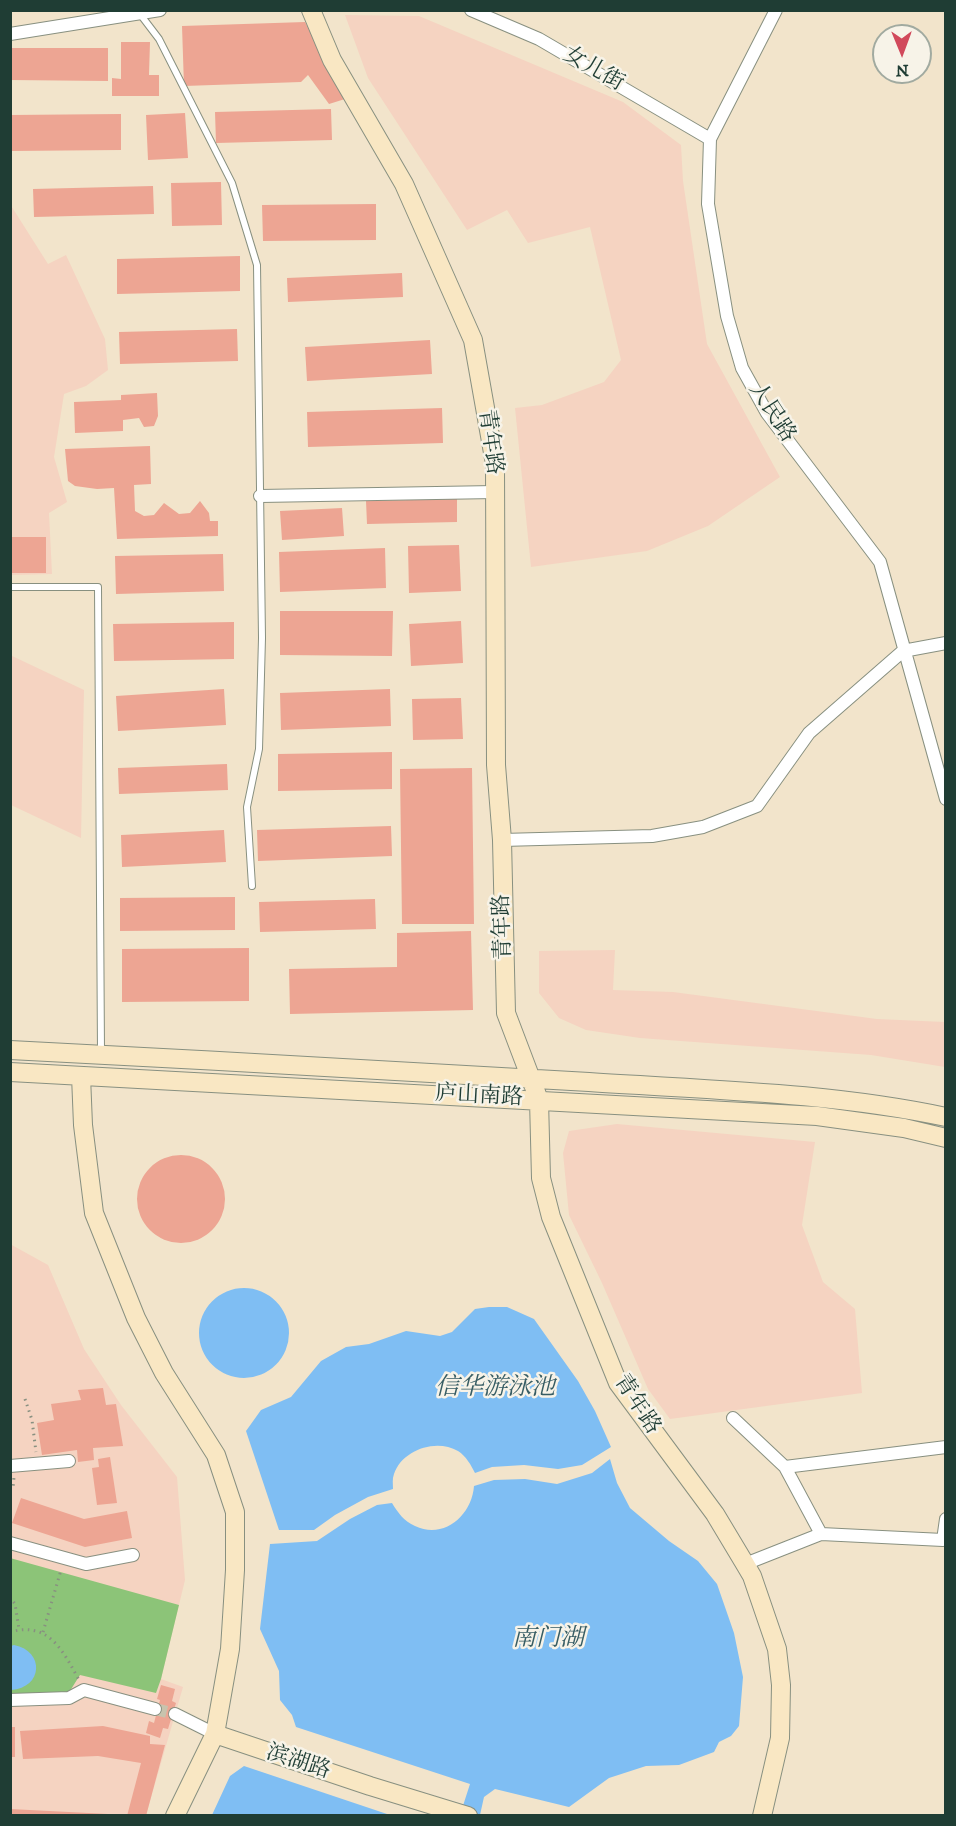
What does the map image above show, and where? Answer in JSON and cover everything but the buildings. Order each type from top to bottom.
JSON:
[{"type":"main road","name":"青年路","points":[[311,10],[332,60],[404,184],[473,340],[495,464],[496,765],[502,840],[507,1013],[539,1100],[541,1178],[550,1217],[618,1383],[715,1514],[745,1564],[752,1576],[777,1649],[781,1685],[780,1738],[762,1815]]},
{"type":"main road","name":"庐山南路","points":[[10,1050],[818,1096],[909,1109],[945,1117]]},
{"type":"main road","name":"庐山南路","points":[[10,1072],[817,1116],[904,1128],[945,1138]]},
{"type":"main road","points":[[81,1076],[82,1125],[94,1213],[136,1318],[164,1373],[216,1455],[235,1512],[235,1569],[230,1649],[215,1734],[175,1815]]},
{"type":"main road","name":"滨湖路","points":[[215,1734],[370,1786],[468,1815]]},
{"type":"street","points":[[10,34],[139,11],[160,10]]},
{"type":"street","name":"女儿街","points":[[471,10],[539,39],[710,139]]},
{"type":"street","name":"人民路","points":[[776,10],[710,139],[708,204],[727,316],[742,368],[767,413],[880,562],[945,799]]},
{"type":"street","points":[[260,496],[495,492]]},
{"type":"street","points":[[502,840],[652,836],[703,827],[757,806],[809,734],[903,651],[945,643]]},
{"type":"street","points":[[733,1418],[785,1467],[821,1534]]},
{"type":"street","points":[[785,1467],[945,1447]]},
{"type":"street","points":[[10,1466],[69,1461]]},
{"type":"street","points":[[745,1564],[821,1534],[943,1540],[945,1520]]},
{"type":"street","points":[[10,1543],[86,1564],[133,1555]]},
{"type":"street","points":[[10,1700],[69,1698],[84,1690],[155,1709]]},
{"type":"street","points":[[175,1714],[215,1734]]},
{"type":"lane","points":[[139,11],[159,39],[232,183],[257,265],[262,638],[259,749],[247,807],[252,885]]},
{"type":"lane","points":[[10,587],[98,587],[101,1055]]},
{"type":"path","points":[[25,1399],[32,1420],[37,1463]]},
{"type":"path","points":[[43,1632],[64,1558]]},
{"type":"path","points":[[10,1597],[15,1604],[20,1629]]},
{"type":"path","points":[[10,1632],[20,1629],[43,1632],[63,1650],[84,1690]]},
{"type":"shaded area","points":[[345,15],[419,16],[623,102],[681,145],[683,181],[707,344],[780,477],[708,526],[647,551],[531,567],[515,408],[542,405],[604,382],[621,360],[590,227],[528,243],[507,210],[467,230],[368,78]]},
{"type":"shaded area","points":[[10,204],[48,264],[66,255],[105,339],[108,370],[86,386],[64,394],[54,457],[67,502],[49,513],[52,574],[11,575]]},
{"type":"shaded area","points":[[10,655],[84,690],[81,838],[11,805]]},
{"type":"shaded area","points":[[615,950],[613,990],[673,992],[877,1019],[945,1022],[945,1067],[871,1055],[640,1038],[586,1030],[559,1018],[539,993],[539,951]]},
{"type":"shaded area","points":[[617,1124],[815,1142],[802,1225],[823,1282],[855,1309],[862,1393],[670,1419],[648,1389],[602,1283],[569,1215],[563,1153],[569,1131]]},
{"type":"shaded area","points":[[10,1244],[48,1265],[84,1349],[121,1405],[177,1477],[185,1580],[161,1679],[183,1687],[146,1815],[11,1815]]},
{"type":"green space","points":[[10,1558],[179,1605],[156,1693],[80,1675],[68,1694],[11,1696]]},
{"type":"water","points":[[244,1288],[261,1291],[276,1301],[286,1316],[289,1333],[286,1350],[276,1365],[261,1375],[244,1378],[227,1375],[212,1365],[202,1350],[199,1333],[202,1316],[212,1301],[227,1291]]},
{"type":"water","name":"信华游泳池","points":[[507,1307],[534,1319],[578,1381],[611,1447],[582,1465],[558,1469],[524,1465],[492,1467],[475,1473],[466,1458],[458,1451],[449,1447],[430,1446],[404,1458],[394,1474],[393,1489],[368,1497],[335,1515],[314,1530],[279,1530],[246,1431],[261,1410],[291,1397],[321,1361],[346,1347],[369,1344],[406,1331],[440,1336],[452,1332],[475,1309]]},
{"type":"water","name":"南门湖","points":[[610,1459],[617,1483],[630,1508],[669,1541],[698,1561],[717,1584],[734,1633],[743,1677],[739,1726],[731,1736],[719,1742],[714,1752],[679,1765],[646,1766],[609,1778],[569,1807],[495,1789],[484,1797],[480,1815],[460,1815],[470,1784],[296,1727],[292,1715],[280,1700],[279,1671],[260,1629],[270,1544],[317,1541],[350,1519],[377,1505],[392,1503],[411,1524],[436,1530],[455,1522],[462,1515],[472,1497],[474,1486],[494,1480],[525,1479],[557,1484],[592,1473]]},
{"type":"water","points":[[14,1645],[31,1654],[36,1669],[29,1683],[22,1688],[11,1690],[11,1646]]},
{"type":"water","points":[[244,1766],[390,1815],[212,1815],[230,1776]]},
{"type":"tunnel","points":[[155,1709],[175,1714]]}]
